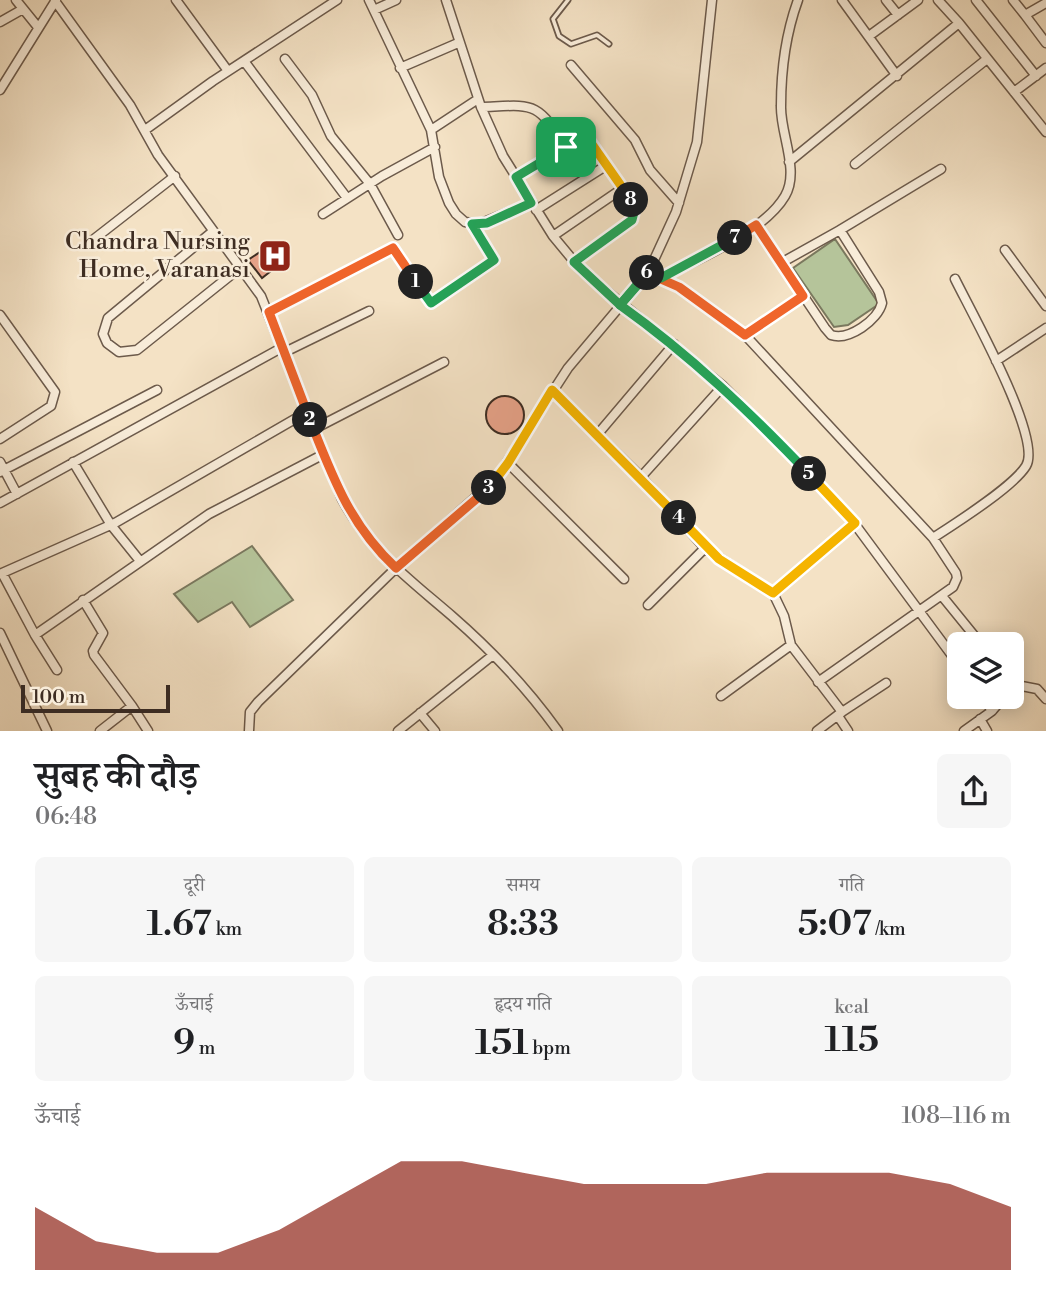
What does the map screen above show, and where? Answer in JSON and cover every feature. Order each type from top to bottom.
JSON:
[{"type":"street","points":[[16,0],[37,26]]},
{"type":"street","points":[[0,90],[55,0],[212,232],[241,267],[269,312],[324,454],[355,522],[373,547],[493,655],[558,731]]},
{"type":"street","points":[[176,0],[228,71]]},
{"type":"street","points":[[145,131],[228,71],[337,0]]},
{"type":"street","points":[[369,0],[430,130],[439,177],[449,203],[465,222],[487,223],[533,206],[607,165]]},
{"type":"street","points":[[374,10],[396,0]]},
{"type":"street","points":[[446,0],[479,103],[516,177],[553,236],[574,262],[620,305],[674,344],[723,386],[855,523],[947,649]]},
{"type":"street","points":[[249,731],[250,712],[258,702],[396,568],[485,491],[508,463],[552,390],[584,347],[648,273],[690,173],[701,121],[706,31],[712,0]]},
{"type":"street","points":[[661,278],[756,225],[786,195],[790,185],[782,125],[782,83],[789,30],[798,0]]},
{"type":"street","points":[[842,0],[897,76]]},
{"type":"street","points":[[886,0],[898,15]]},
{"type":"street","points":[[869,36],[918,0]]},
{"type":"street","points":[[938,0],[1046,132]]},
{"type":"street","points":[[976,0],[1036,76]]},
{"type":"street","points":[[1013,0],[1046,43]]},
{"type":"street","points":[[1025,15],[1046,4]]},
{"type":"street","points":[[0,22],[23,9]]},
{"type":"street","points":[[789,162],[959,23]]},
{"type":"street","points":[[400,68],[458,43]]},
{"type":"street","points":[[855,164],[987,58]]},
{"type":"street","points":[[285,59],[312,95],[331,136],[370,184],[398,235]]},
{"type":"street","points":[[244,61],[347,198]]},
{"type":"street","points":[[571,65],[635,140],[650,170],[679,202]]},
{"type":"street","points":[[1014,92],[1046,68]]},
{"type":"street","points":[[430,130],[479,103],[526,105],[535,108],[551,123],[566,147]]},
{"type":"street","points":[[516,177],[577,140],[589,140],[623,188],[635,208],[632,220],[574,262]]},
{"type":"street","points":[[323,214],[435,147]]},
{"type":"street","points":[[781,264],[941,169]]},
{"type":"street","points":[[89,243],[175,176]]},
{"type":"street","points":[[553,236],[623,188]]},
{"type":"street","points":[[269,312],[393,248],[431,303],[494,260],[472,224]]},
{"type":"street","points":[[756,225],[825,328],[836,337],[848,334],[879,313],[882,303],[879,292],[840,230]]},
{"type":"street","points":[[212,232],[108,318],[103,334],[107,342],[119,352],[137,350],[241,267]]},
{"type":"street","points":[[1005,250],[1046,306]]},
{"type":"street","points":[[648,273],[695,298],[745,335],[933,538],[957,578],[953,587],[942,596],[818,682]]},
{"type":"street","points":[[933,538],[1012,481],[1028,463],[1030,454],[1025,427],[955,279]]},
{"type":"street","points":[[745,335],[803,296]]},
{"type":"street","points":[[0,503],[284,350],[369,311]]},
{"type":"street","points":[[0,316],[55,392],[51,406],[0,439]]},
{"type":"street","points":[[996,361],[1046,328]]},
{"type":"street","points":[[597,435],[674,344]]},
{"type":"street","points":[[314,429],[444,362]]},
{"type":"street","points":[[641,477],[723,386]]},
{"type":"street","points":[[17,494],[1,468],[158,390]]},
{"type":"street","points":[[552,390],[641,477],[705,548],[773,593],[783,615],[791,645],[840,714],[848,731]]},
{"type":"street","points":[[57,670],[1,574],[111,525],[307,412]]},
{"type":"street","points":[[35,635],[209,514],[324,454]]},
{"type":"street","points":[[73,462],[111,525],[140,561]]},
{"type":"street","points":[[508,463],[624,579]]},
{"type":"street","points":[[773,593],[855,523]]},
{"type":"street","points":[[648,605],[705,548]]},
{"type":"street","points":[[942,596],[971,632]]},
{"type":"street","points":[[83,600],[103,633],[93,651],[94,655],[148,731]]},
{"type":"street","points":[[0,633],[47,731]]},
{"type":"street","points":[[721,696],[791,645]]},
{"type":"street","points":[[398,731],[493,655]]},
{"type":"street","points":[[817,731],[886,683]]},
{"type":"street","points":[[1024,687],[1037,689],[1046,699]]},
{"type":"street","points":[[100,731],[132,706]]},
{"type":"street","points":[[964,731],[992,711]]},
{"type":"street","points":[[420,713],[435,731]]},
{"type":"street","points":[[980,719],[987,731]]},
{"type":"lane","points":[[568,0],[553,19],[559,36],[570,44],[597,36],[609,44]]},
{"type":"green space","points":[[835,239],[879,304],[848,325],[834,327],[793,268]]},
{"type":"green space","points":[[252,546],[293,600],[250,627],[232,602],[198,622],[174,594]]},
{"type":"building","points":[[269,246],[285,260],[262,278],[248,260]]},
{"type":"building","points":[[505,396],[518,402],[524,415],[518,428],[505,434],[492,428],[486,415],[492,402]]},
{"type":"place","name":"Chandra Nursing Home, Varanasi","points":[[275,256]]},
{"type":"route","points":[[566,147],[516,177],[531,203],[487,223],[472,224],[494,260],[431,303],[393,248],[269,312],[342,499],[373,547],[396,568],[496,479],[552,390],[641,477],[705,548],[773,593],[855,523],[723,386],[674,344],[620,305],[648,273],[679,287],[745,335],[803,296],[756,225],[661,278],[648,273],[620,305],[574,262],[632,220],[635,208],[589,140],[583,138],[566,147]]}]
